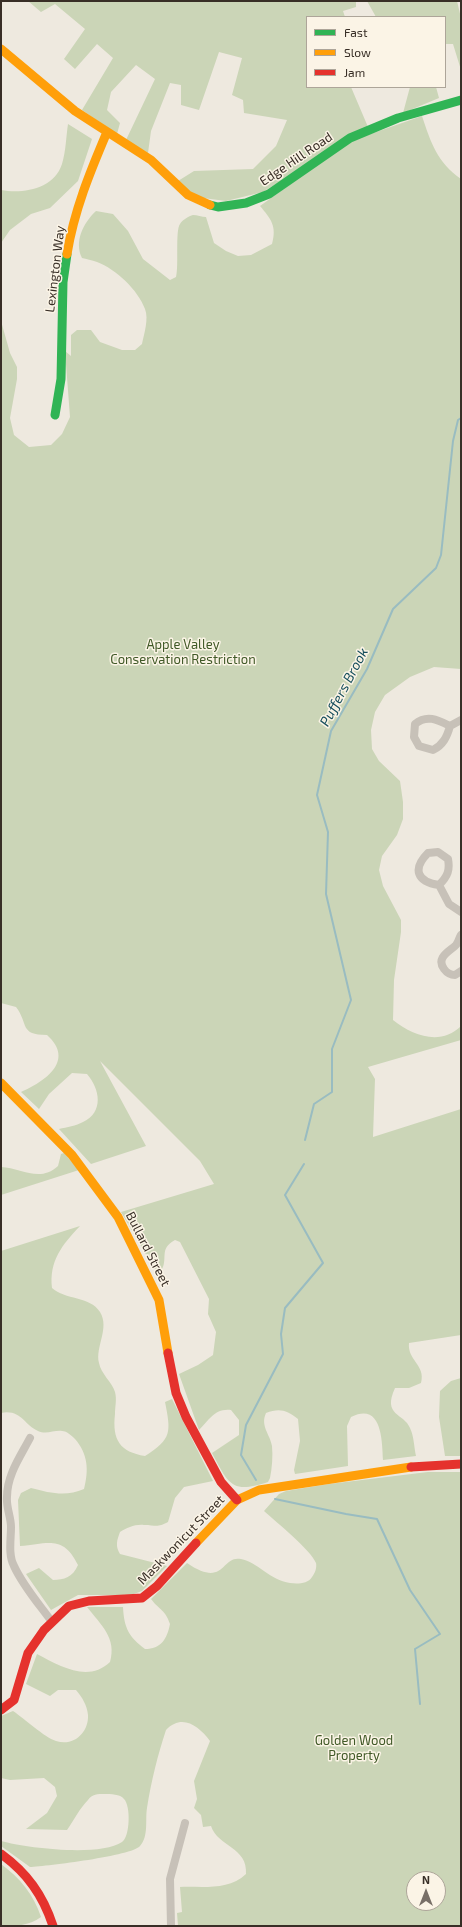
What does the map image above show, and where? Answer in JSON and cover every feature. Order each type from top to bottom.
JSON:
[{"type":"street","name":"Edge Hill Road","points":[[1,49],[64,102],[151,160],[188,195],[210,206],[231,206],[246,203],[269,194],[350,138],[398,118],[461,100]]},
{"type":"street","name":"Lexington Way","points":[[55,415],[61,379],[61,315],[63,282],[71,231],[85,183],[107,132]]},
{"type":"street","points":[[450,726],[438,720],[426,718],[421,719],[414,728],[414,737],[419,746],[433,750],[440,746],[447,737],[450,726],[461,720]]},
{"type":"street","points":[[438,852],[448,859],[450,869],[446,878],[439,885],[428,884],[421,879],[418,870],[420,861],[428,853],[438,852]]},
{"type":"street","points":[[439,885],[450,904],[461,912]]},
{"type":"street","points":[[461,935],[458,948],[443,956],[442,966],[445,971],[451,975],[461,971]]},
{"type":"street","name":"Bullard Street","points":[[1,1083],[72,1155],[96,1185],[118,1217],[160,1300],[170,1367],[176,1393],[186,1417],[221,1482],[237,1500]]},
{"type":"street","points":[[30,1438],[10,1476],[4,1506],[11,1521],[13,1565],[52,1622]]},
{"type":"street","name":"Maskwonicut Street","points":[[1,1710],[14,1700],[28,1653],[44,1630],[69,1606],[77,1603],[99,1600],[134,1600],[142,1598],[157,1586],[177,1562],[237,1500],[259,1490],[285,1485],[425,1465],[461,1464]]},
{"type":"street","points":[[170,1926],[170,1879],[185,1823]]},
{"type":"street","points":[[1,1854],[20,1869],[35,1886],[48,1910],[53,1926]]},
{"type":"green space","points":[[28,1],[356,1],[356,7],[343,11],[345,16],[306,16],[306,88],[351,88],[368,127],[263,192],[226,201],[195,197],[178,181],[194,171],[253,169],[276,146],[287,120],[244,113],[243,100],[232,95],[242,58],[219,52],[199,110],[181,105],[181,85],[170,83],[151,131],[148,153],[126,140],[155,79],[136,65],[111,92],[107,110],[120,123],[117,134],[82,110],[113,58],[97,44],[75,69],[64,59],[85,29],[55,4],[41,12]]},
{"type":"green space","points":[[367,1],[457,1],[461,18],[461,70],[453,44],[446,44],[446,16],[375,16]]},
{"type":"green space","points":[[410,88],[436,88],[439,98],[403,113]]},
{"type":"green space","name":"Apple Valley Conservation Restriction","points":[[422,116],[432,143],[440,159],[461,179],[461,669],[434,667],[410,677],[385,695],[375,712],[371,730],[372,749],[379,761],[400,781],[403,802],[403,819],[397,835],[382,856],[379,870],[383,886],[401,920],[401,932],[394,980],[393,1020],[401,1026],[418,1034],[436,1037],[445,1036],[461,1026],[461,1040],[368,1067],[375,1079],[373,1137],[461,1109],[461,1335],[409,1343],[411,1354],[421,1372],[421,1383],[409,1388],[395,1388],[391,1404],[395,1413],[407,1423],[410,1428],[416,1456],[383,1460],[381,1434],[378,1425],[369,1415],[361,1414],[351,1417],[347,1426],[348,1466],[295,1474],[294,1470],[300,1441],[298,1419],[279,1410],[266,1413],[264,1418],[266,1430],[272,1446],[272,1462],[268,1482],[256,1486],[239,1487],[233,1484],[223,1473],[212,1453],[239,1435],[239,1420],[231,1410],[221,1411],[216,1413],[199,1430],[179,1374],[198,1365],[213,1355],[216,1332],[208,1314],[209,1299],[180,1242],[175,1240],[167,1247],[163,1267],[161,1271],[157,1273],[121,1212],[214,1184],[200,1161],[100,1061],[146,1146],[91,1164],[59,1129],[80,1123],[90,1118],[97,1106],[98,1100],[95,1086],[87,1074],[72,1073],[49,1094],[39,1109],[21,1092],[39,1083],[54,1070],[58,1062],[58,1053],[55,1045],[47,1035],[28,1031],[16,1007],[1,1003],[1,321],[10,353],[17,367],[17,379],[10,418],[14,435],[29,447],[51,445],[62,434],[70,417],[65,351],[71,356],[71,335],[77,330],[91,330],[100,342],[122,350],[135,350],[142,344],[145,331],[145,309],[142,302],[126,281],[104,265],[82,258],[79,239],[87,221],[96,211],[113,214],[128,231],[143,259],[170,280],[176,277],[177,241],[179,228],[181,223],[186,218],[193,215],[206,217],[214,243],[226,251],[238,256],[251,255],[272,244],[274,232],[272,223],[260,206],[343,146],[359,138]]},
{"type":"green space","points":[[68,124],[92,139],[78,181],[50,208],[31,214],[10,230],[1,243],[1,190],[28,190],[37,188],[52,179],[62,164]]},
{"type":"green space","points":[[64,1153],[79,1170],[1,1195],[1,1167],[37,1174],[44,1173],[51,1171],[58,1166],[61,1154]]},
{"type":"green space","points":[[80,1226],[58,1254],[53,1270],[52,1288],[64,1295],[90,1303],[96,1307],[103,1318],[104,1324],[98,1357],[100,1367],[115,1392],[116,1400],[114,1423],[117,1438],[124,1448],[136,1454],[145,1456],[154,1450],[165,1439],[167,1434],[168,1421],[165,1402],[172,1399],[213,1481],[184,1487],[175,1498],[168,1522],[159,1526],[134,1526],[120,1532],[117,1548],[120,1554],[167,1566],[142,1591],[131,1595],[78,1595],[51,1610],[26,1574],[39,1568],[53,1580],[61,1579],[71,1575],[78,1565],[66,1549],[54,1543],[20,1546],[18,1500],[21,1493],[31,1488],[51,1493],[64,1494],[84,1489],[87,1469],[83,1450],[75,1439],[68,1433],[64,1431],[41,1432],[33,1428],[18,1415],[8,1412],[1,1413],[1,1251]]},
{"type":"green space","points":[[461,1378],[461,1456],[445,1456],[439,1417],[440,1391],[451,1381]]},
{"type":"green space","name":"Golden Wood Property","points":[[428,1472],[461,1472],[461,1926],[178,1926],[177,1913],[182,1912],[180,1887],[206,1887],[223,1885],[231,1883],[246,1874],[245,1865],[238,1852],[220,1839],[211,1826],[203,1827],[201,1815],[194,1808],[197,1799],[194,1781],[210,1741],[195,1726],[184,1722],[178,1722],[166,1730],[146,1812],[145,1837],[140,1846],[134,1850],[106,1857],[70,1863],[30,1867],[1,1846],[1,1841],[44,1848],[81,1850],[112,1847],[125,1839],[129,1821],[128,1808],[124,1799],[115,1795],[102,1794],[91,1797],[80,1810],[67,1830],[26,1829],[47,1813],[57,1796],[55,1787],[44,1778],[10,1780],[1,1778],[1,1716],[13,1711],[46,1736],[56,1741],[69,1742],[79,1737],[86,1727],[88,1715],[82,1698],[76,1690],[58,1690],[50,1696],[26,1684],[37,1654],[64,1667],[83,1672],[93,1671],[110,1662],[112,1653],[109,1639],[102,1626],[87,1607],[123,1607],[126,1626],[131,1636],[145,1649],[151,1649],[159,1645],[165,1639],[170,1624],[164,1613],[151,1599],[187,1563],[199,1570],[209,1573],[216,1572],[234,1559],[241,1559],[283,1581],[290,1583],[302,1583],[308,1581],[316,1569],[316,1563],[313,1557],[301,1544],[264,1511],[279,1494],[286,1491],[329,1484]]},
{"type":"green space","points":[[1,1864],[26,1888],[41,1917],[27,1924],[17,1926],[1,1926]]},
{"type":"waterway","name":"Puffers Brook","points":[[305,1140],[314,1104],[332,1092],[332,1049],[351,1000],[326,894],[328,832],[317,795],[331,731],[367,669],[393,609],[436,568],[441,555],[453,441],[458,420],[461,418]]},
{"type":"waterway","points":[[256,1480],[241,1455],[246,1425],[283,1354],[281,1334],[285,1308],[323,1263],[285,1195],[304,1164]]},
{"type":"waterway","points":[[275,1499],[377,1519],[410,1590],[440,1634],[415,1649],[420,1704]]},
{"type":"traffic: fast","points":[[210,205],[218,207],[246,203],[269,194],[350,138],[398,118],[461,100]]},
{"type":"traffic: fast","points":[[55,415],[61,379],[63,282],[67,254]]},
{"type":"traffic: slow","points":[[1,49],[75,111],[151,160],[188,195],[210,205]]},
{"type":"traffic: slow","points":[[67,254],[78,207],[107,132]]},
{"type":"traffic: slow","points":[[1,1083],[72,1155],[118,1217],[159,1300],[168,1353]]},
{"type":"traffic: slow","points":[[196,1543],[237,1500],[259,1490],[411,1467]]},
{"type":"traffic: jam","points":[[168,1353],[176,1393],[186,1417],[221,1482],[237,1500]]},
{"type":"traffic: jam","points":[[411,1467],[461,1464]]},
{"type":"traffic: jam","points":[[1,1710],[14,1700],[28,1653],[44,1630],[69,1606],[89,1601],[142,1598],[157,1586],[196,1543]]},
{"type":"traffic: jam","points":[[1,1854],[19,1869],[33,1886],[44,1904],[53,1926]]}]
